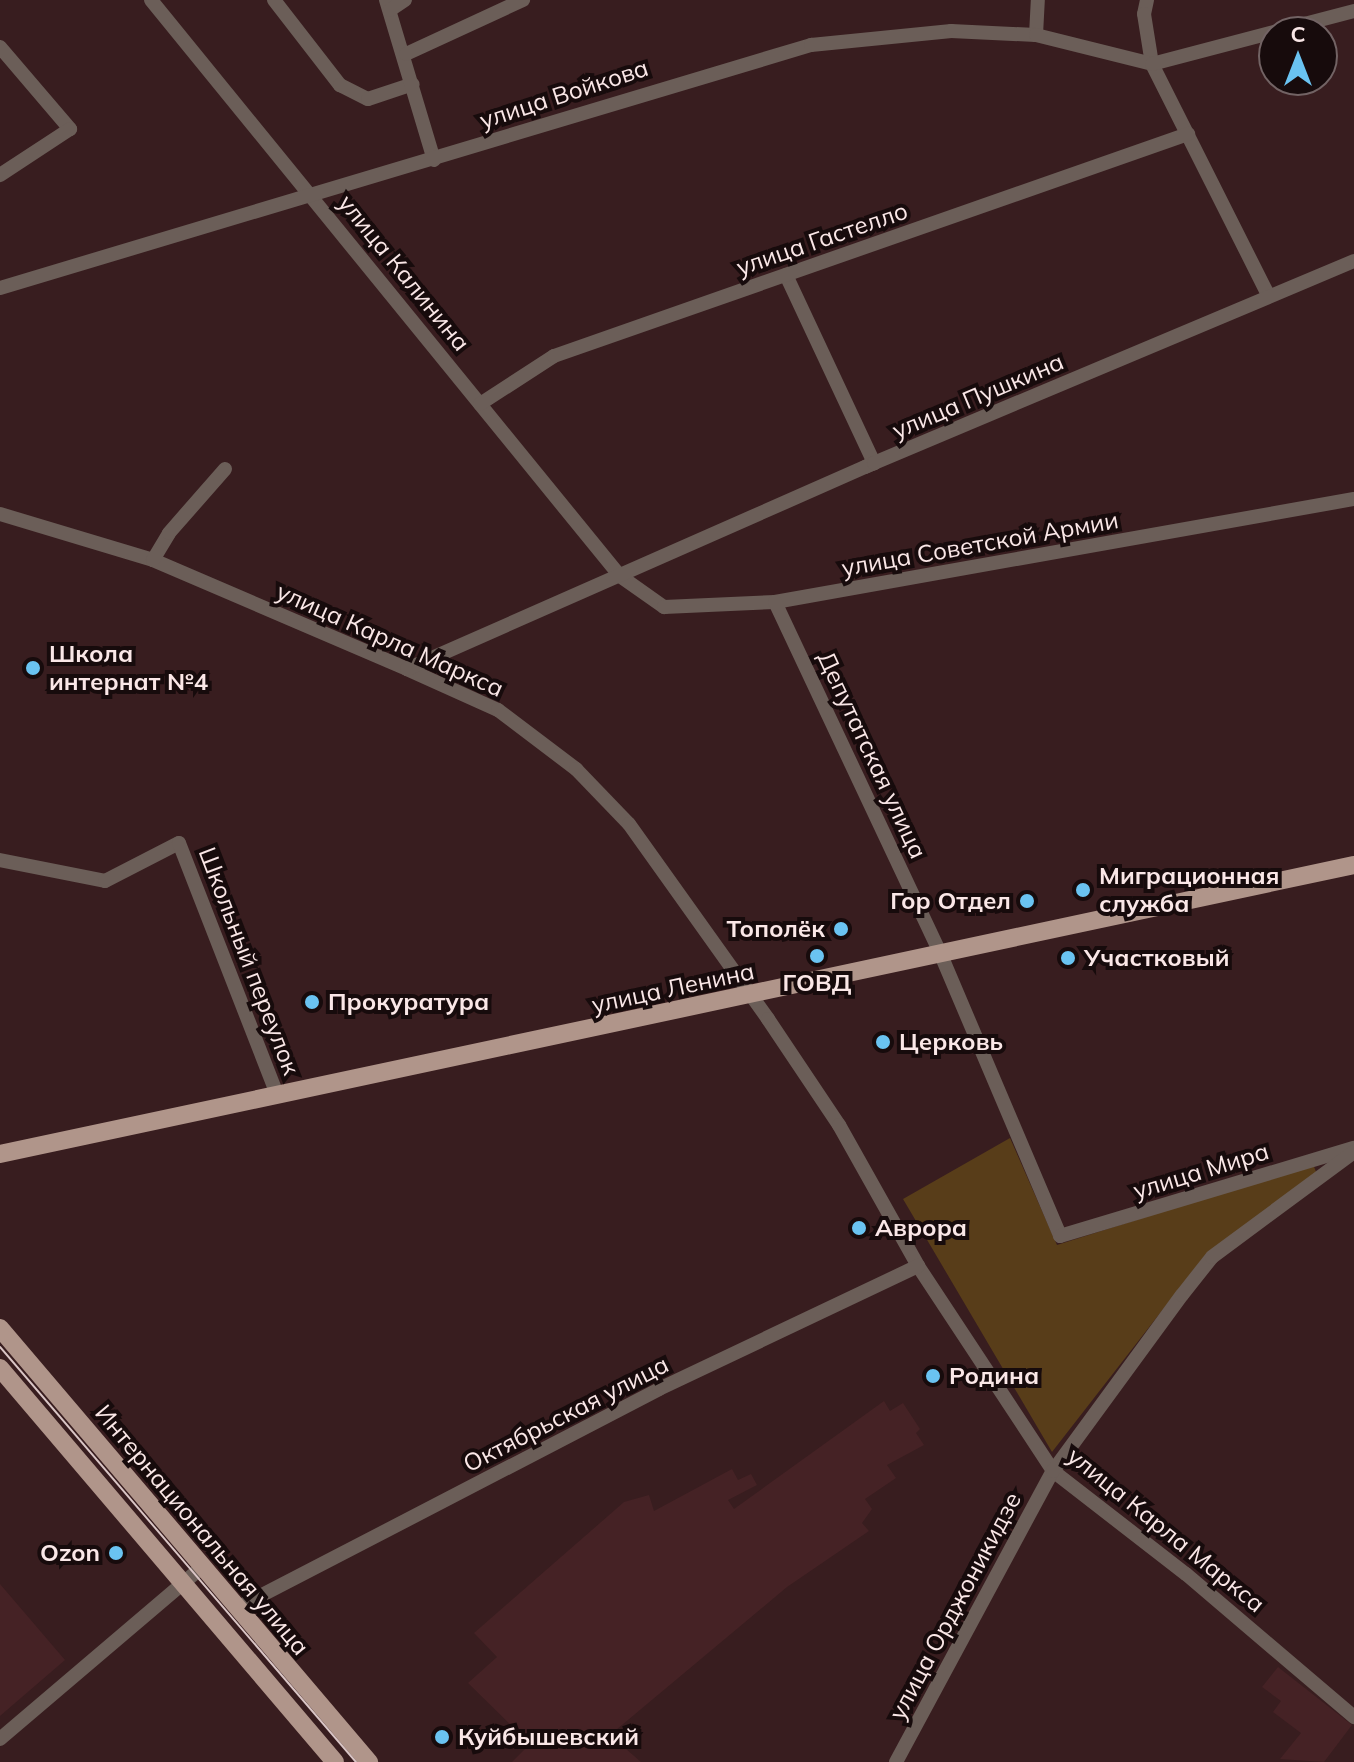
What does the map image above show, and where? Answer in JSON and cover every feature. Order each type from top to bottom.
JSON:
[{"type":"main road","name":"улица Ленина","points":[[0,1154],[750,997],[1354,865]]},
{"type":"main road","name":"Интернациональная улица","points":[[0,1328],[369,1762]]},
{"type":"main road","name":"Интернациональная улица","points":[[0,1368],[335,1762]]},
{"type":"street","name":"улица Калинина","points":[[151,0],[620,576]]},
{"type":"street","points":[[274,0],[340,85],[368,99],[413,84]]},
{"type":"street","points":[[405,0],[388,5],[406,54],[434,160]]},
{"type":"street","points":[[406,54],[523,0]]},
{"type":"street","points":[[1036,35],[1038,0]]},
{"type":"street","points":[[1147,0],[1144,14],[1152,64],[1268,295]]},
{"type":"street","points":[[1152,64],[1354,11]]},
{"type":"street","name":"улица Войкова","points":[[0,288],[311,193],[434,160],[675,81],[811,45],[951,31],[1036,35],[1152,64]]},
{"type":"street","points":[[0,47],[70,129],[0,175]]},
{"type":"street","name":"улица Гастелло","points":[[480,404],[554,356],[1188,134]]},
{"type":"street","name":"улица Пушкина","points":[[407,669],[874,463],[1354,261]]},
{"type":"street","points":[[407,669],[874,463],[786,275]]},
{"type":"street","points":[[153,560],[169,533],[225,469]]},
{"type":"street","name":"улица Советской Армии","points":[[620,576],[664,607],[775,602],[1354,499]]},
{"type":"street","name":"улица Карла Маркса","points":[[0,514],[153,560],[407,669],[498,710],[576,769],[629,824],[839,1125],[918,1266],[1053,1471],[1220,1602],[1354,1717]]},
{"type":"street","name":"Депутатская улица","points":[[775,602],[941,955],[1060,1236]]},
{"type":"street","name":"Школьный переулок","points":[[0,860],[105,881],[179,843],[277,1094]]},
{"type":"street","name":"улица Мира","points":[[1060,1236],[1354,1150]]},
{"type":"street","name":"улица Орджоникидзе","points":[[896,1762],[1053,1471],[1212,1257],[1354,1150]]},
{"type":"street","name":"Октябрьская улица","points":[[237,1608],[659,1389],[918,1266]]},
{"type":"street","points":[[0,1739],[201,1568]]},
{"type":"shaded area","points":[[1010,1138],[1057,1245],[1313,1164],[1318,1177],[1206,1254],[1052,1452],[903,1199]]},
{"type":"shaded area","points":[[884,1401],[890,1411],[903,1403],[920,1429],[916,1433],[924,1445],[887,1465],[896,1478],[865,1499],[872,1509],[862,1523],[869,1531],[787,1587],[610,1735],[641,1762],[512,1762],[530,1744],[468,1683],[497,1657],[474,1633],[624,1502],[649,1495],[654,1511],[732,1469],[738,1480],[751,1474],[757,1485],[728,1500],[734,1509]]},
{"type":"shaded area","points":[[0,1584],[65,1660],[0,1716]]},
{"type":"shaded area","points":[[1278,1667],[1352,1725],[1324,1762],[1280,1759],[1301,1733],[1273,1712],[1281,1701],[1262,1687]]},
{"type":"tram line","points":[[0,1347],[356,1762]]},
{"type":"place","name":"Школа интернат №4","points":[[33,668]]},
{"type":"place","name":"Миграционная служба","points":[[1083,890]]},
{"type":"place","name":"Гор Отдел","points":[[1027,901]]},
{"type":"place","name":"Тополёк","points":[[841,929]]},
{"type":"place","name":"ГОВД","points":[[817,956]]},
{"type":"place","name":"Участковый","points":[[1068,958]]},
{"type":"place","name":"Прокуратура","points":[[312,1002]]},
{"type":"place","name":"Церковь","points":[[883,1042]]},
{"type":"place","name":"Аврора","points":[[859,1228]]},
{"type":"place","name":"Родина","points":[[933,1376]]},
{"type":"place","name":"Ozon","points":[[116,1553]]},
{"type":"place","name":"Куйбышевский","points":[[442,1737]]}]
